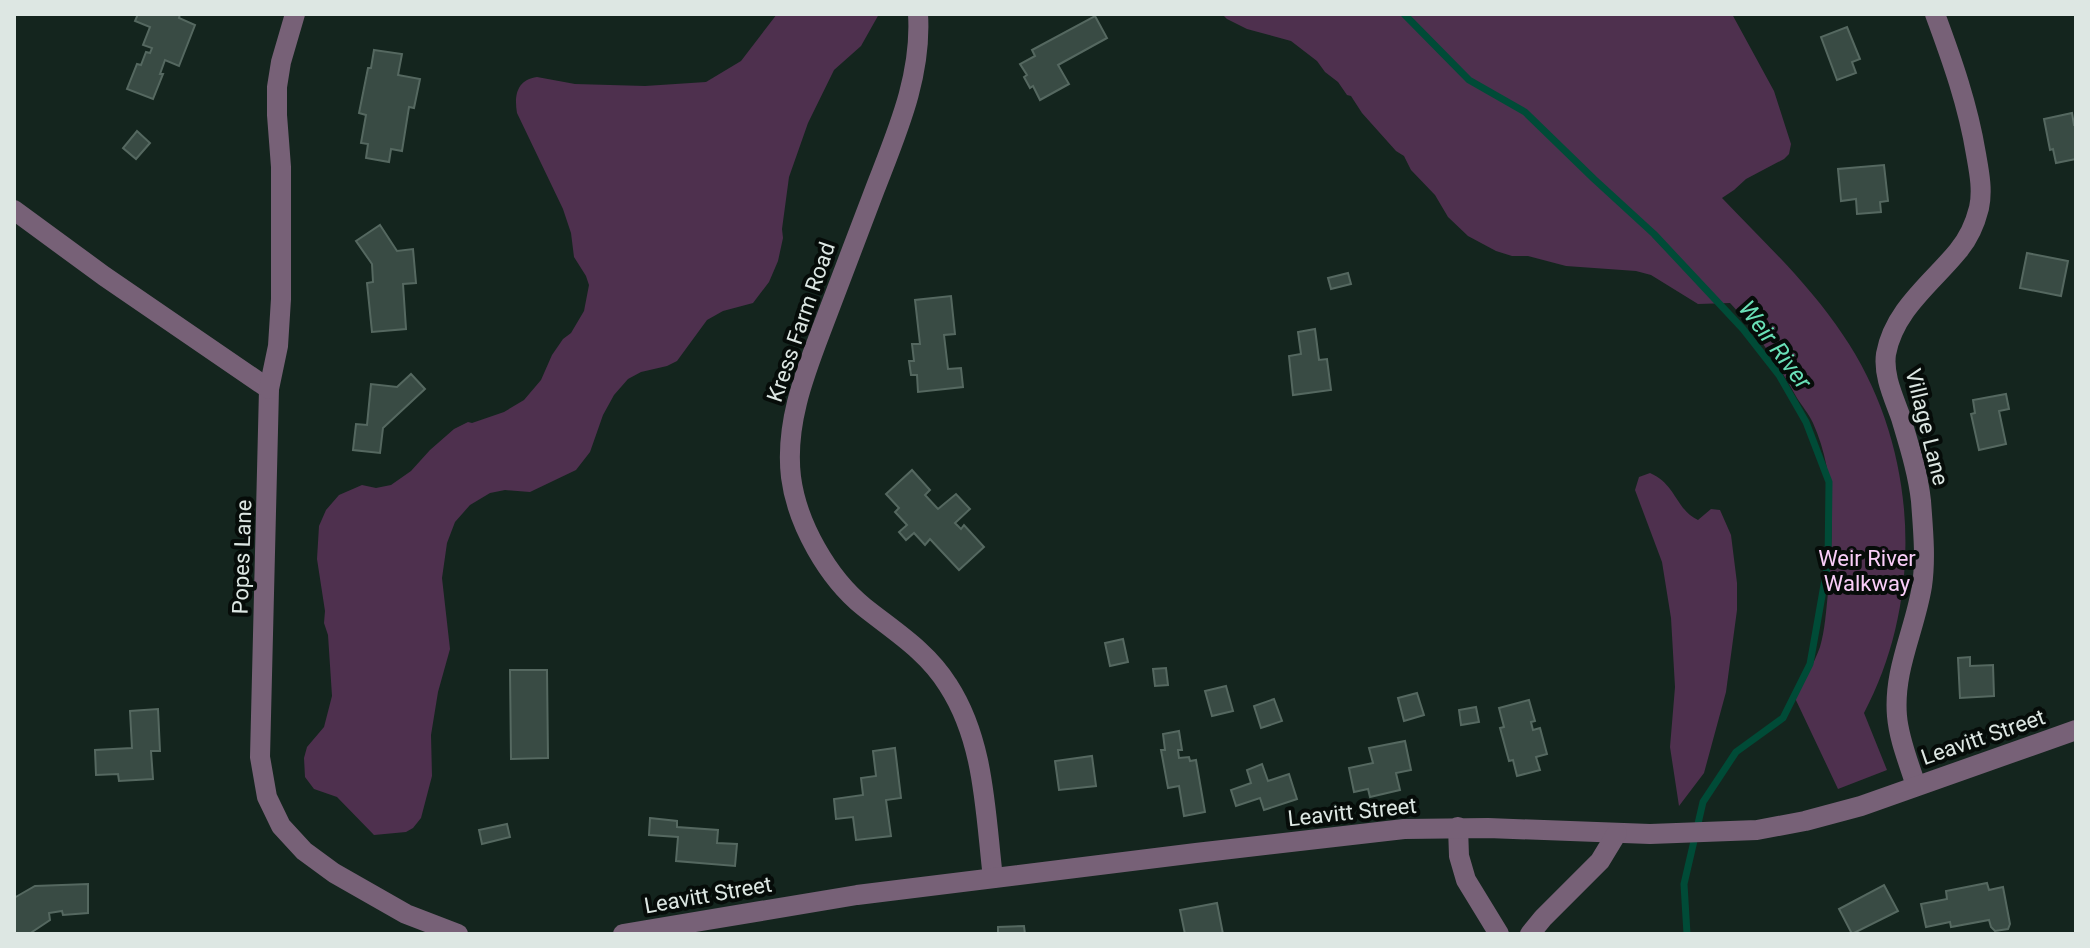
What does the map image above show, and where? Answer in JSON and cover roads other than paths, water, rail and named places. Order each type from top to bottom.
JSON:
[{"type":"street","points":[[14,210],[269,389],[278,346],[282,269],[277,87],[295,14]]},
{"type":"street","name":"Kress Farm Road","points":[[918,14],[920,31],[911,91],[794,408],[790,456],[792,480],[800,512],[836,578],[863,607],[932,663],[959,703],[981,770],[993,878]]},
{"type":"street","name":"Village Lane","points":[[1916,786],[1900,734],[1897,698],[1899,674],[1922,586],[1924,541],[1918,482],[1886,371],[1886,355],[1905,311],[1959,250],[1972,231],[1980,205],[1980,177],[1966,103],[1935,14]]},
{"type":"street","name":"Popes Lane","points":[[269,389],[260,757],[267,797],[281,826],[304,851],[324,866],[406,914],[458,934]]},
{"type":"street","name":"Leavitt Street","points":[[623,934],[770,908],[993,878],[1404,829],[1458,827],[1650,834],[1740,832],[1778,827],[1832,815],[2076,730]]},
{"type":"street","points":[[1458,827],[1459,856],[1466,880],[1499,934]]},
{"type":"street","points":[[1530,934],[1600,861],[1617,833]]},
{"type":"waterway","name":"Weir River","points":[[1404,14],[1469,80],[1525,112],[1654,234],[1743,329],[1779,375],[1806,422],[1829,482],[1828,562],[1810,664],[1783,718],[1736,752],[1703,802],[1684,884],[1687,934]]},
{"type":"park label","name":"Weir River Walkway","points":[[1867,570]]}]
